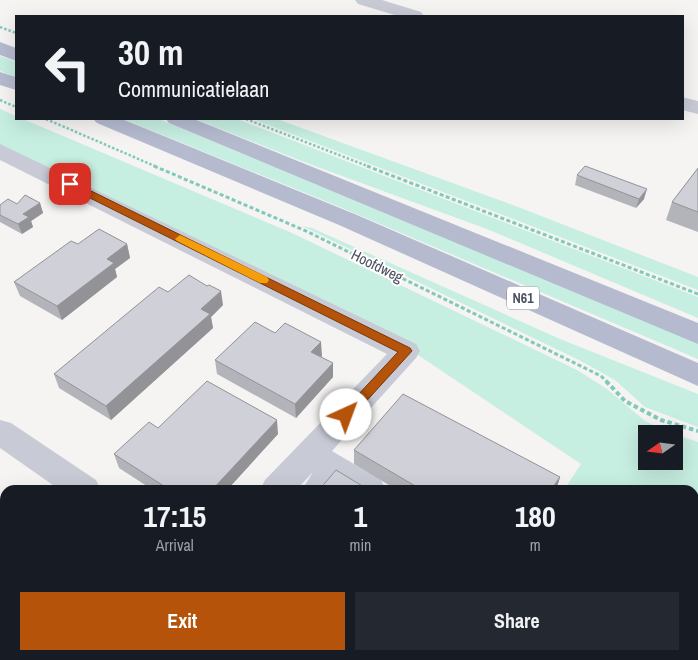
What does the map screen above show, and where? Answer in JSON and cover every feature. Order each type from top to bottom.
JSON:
[{"type":"main road","points":[[0,48],[15,54]]},
{"type":"main road","points":[[0,78],[15,84]]},
{"type":"main road","name":"Hoofdweg","points":[[106,120],[348,220],[698,375]]},
{"type":"main road","name":"N61","points":[[178,120],[698,334]]},
{"type":"street","points":[[364,0],[412,15]]},
{"type":"street","points":[[684,104],[698,108]]},
{"type":"street","points":[[5,159],[406,351],[321,471],[288,485]]},
{"type":"street","points":[[0,432],[78,485]]},
{"type":"street","points":[[321,471],[357,485]]},
{"type":"path","points":[[0,27],[15,33]]},
{"type":"path","points":[[0,100],[15,107]]},
{"type":"path","name":"Hoofdweg","points":[[48,120],[306,231],[601,376],[625,401],[661,420],[698,431]]},
{"type":"path","points":[[249,120],[698,294]]},
{"type":"green space","points":[[0,56],[15,62],[15,77],[0,71]]},
{"type":"green space","points":[[0,109],[15,116],[15,120],[25,120],[292,233],[577,370],[607,389],[645,421],[654,425],[638,425],[638,470],[683,470],[683,437],[698,442],[698,485],[567,485],[581,464],[415,353],[0,145]]},
{"type":"green space","points":[[125,120],[161,120],[698,343],[698,359],[340,207]]},
{"type":"green space","points":[[198,120],[240,120],[698,297],[698,318],[487,229],[312,165]]},
{"type":"green space","points":[[256,120],[280,120],[518,207],[698,277],[698,290]]},
{"type":"green space","points":[[302,226],[312,228],[560,339],[698,394],[698,427],[645,407],[615,380],[579,360]]},
{"type":"building","points":[[585,166],[647,189],[639,199],[577,175]]},
{"type":"building","points":[[698,168],[698,212],[672,202]]},
{"type":"building","points":[[25,195],[40,203],[23,214],[29,217],[18,224],[0,215],[0,205],[8,199],[17,204]]},
{"type":"building","points":[[99,229],[127,244],[107,259],[114,263],[57,306],[14,282],[71,241],[78,244]]},
{"type":"building","points":[[189,275],[207,286],[209,285],[221,291],[201,309],[210,314],[106,406],[54,374],[159,287],[168,292]]},
{"type":"building","points":[[255,322],[275,333],[285,323],[321,342],[311,352],[333,363],[295,404],[215,360]]},
{"type":"building","points":[[207,381],[277,420],[217,485],[162,485],[114,454],[149,422],[158,428]]},
{"type":"building","points":[[403,394],[560,477],[554,485],[414,485],[354,450]]},
{"type":"building","points":[[336,470],[361,485],[323,485]]},
{"type":"slow traffic","points":[[180,239],[264,280]]},
{"type":"route","points":[[70,184],[406,351],[346,415]]}]
